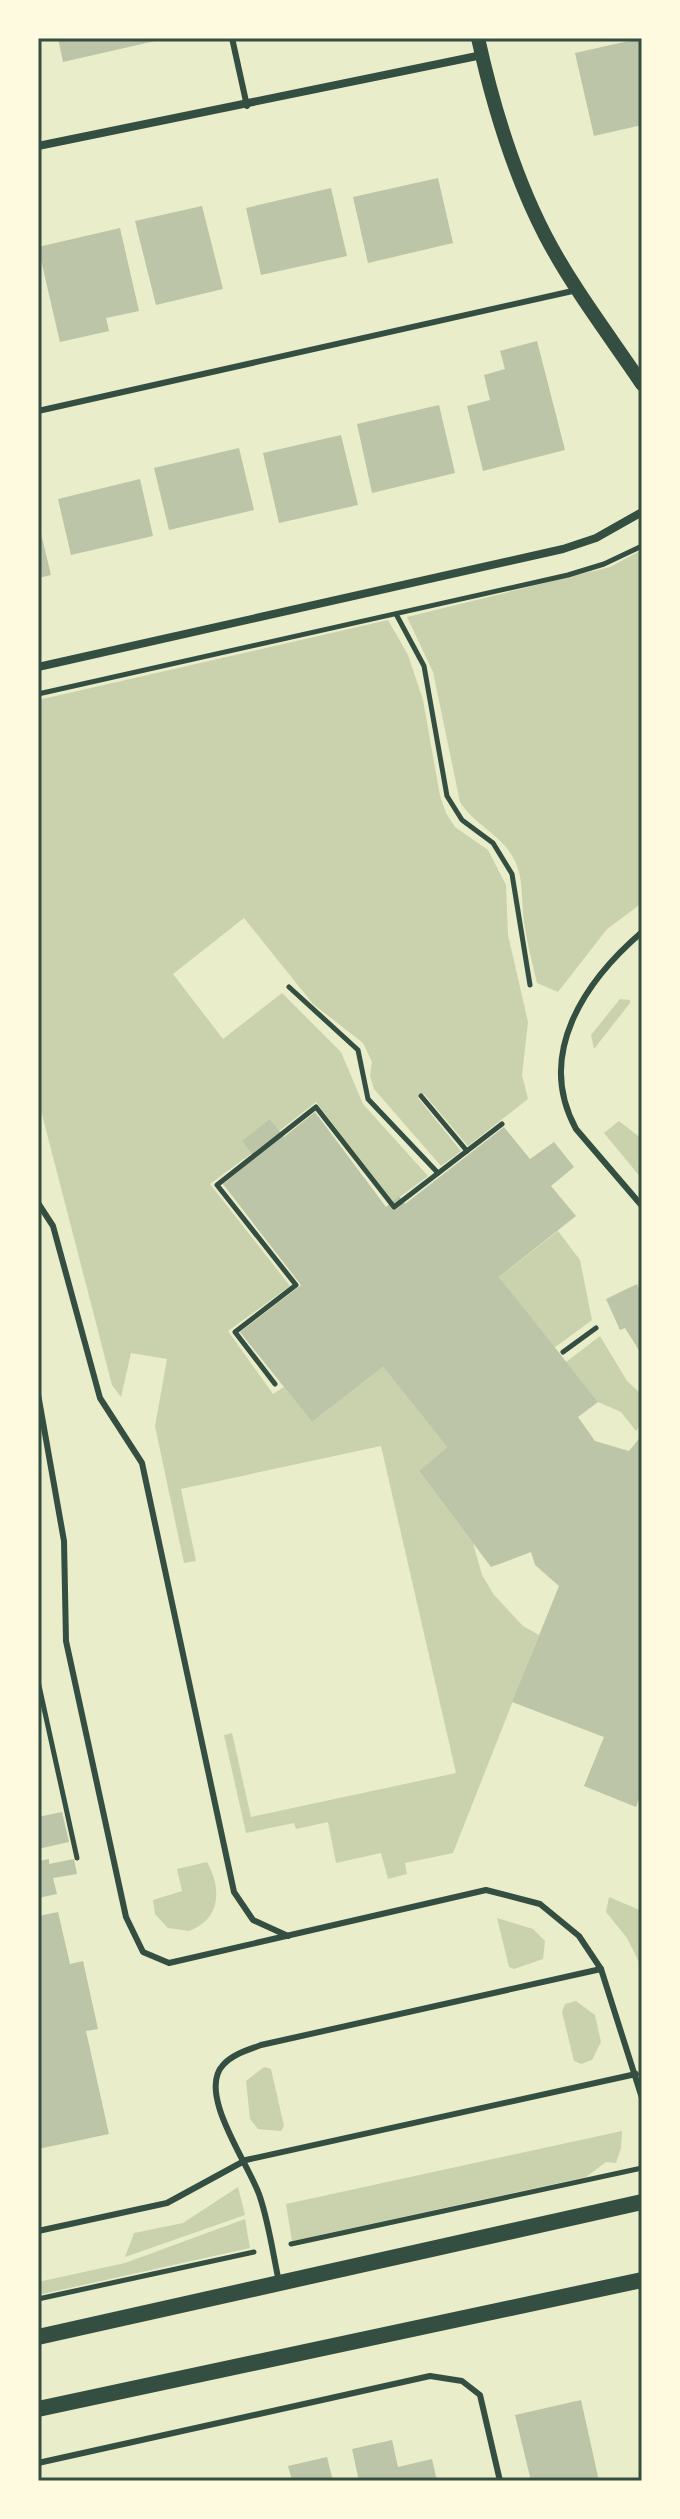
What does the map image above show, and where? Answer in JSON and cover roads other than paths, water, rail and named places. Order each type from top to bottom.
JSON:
[{"type":"main road","points":[[38,2337],[642,2202]]},
{"type":"main road","points":[[38,2409],[642,2280]]},
{"type":"street","points":[[478,38],[508,150],[525,195],[546,238],[642,384]]},
{"type":"street","points":[[38,146],[247,106],[482,55]]},
{"type":"street","points":[[38,667],[563,549],[596,538],[642,512]]},
{"type":"lane","points":[[232,38],[247,106]]},
{"type":"lane","points":[[38,411],[579,289]]},
{"type":"lane","points":[[642,932],[596,979],[574,1013],[566,1031],[561,1074],[568,1115],[576,1129],[642,1206]]},
{"type":"lane","points":[[38,1203],[53,1226],[100,1398],[142,1463],[234,1892],[253,1920],[288,1936]]},
{"type":"lane","points":[[38,1394],[64,1541],[66,1641],[126,1917],[143,1952],[169,1963],[486,1890],[540,1904],[579,1936],[601,1969],[642,2098]]},
{"type":"lane","points":[[279,2282],[261,2198],[246,2160],[223,2123],[218,2104],[220,2067],[237,2054],[261,2045],[601,1969]]},
{"type":"lane","points":[[38,2231],[167,2203],[246,2160],[636,2074]]},
{"type":"lane","points":[[38,2463],[430,2376],[462,2381],[480,2395],[500,2481]]}]
